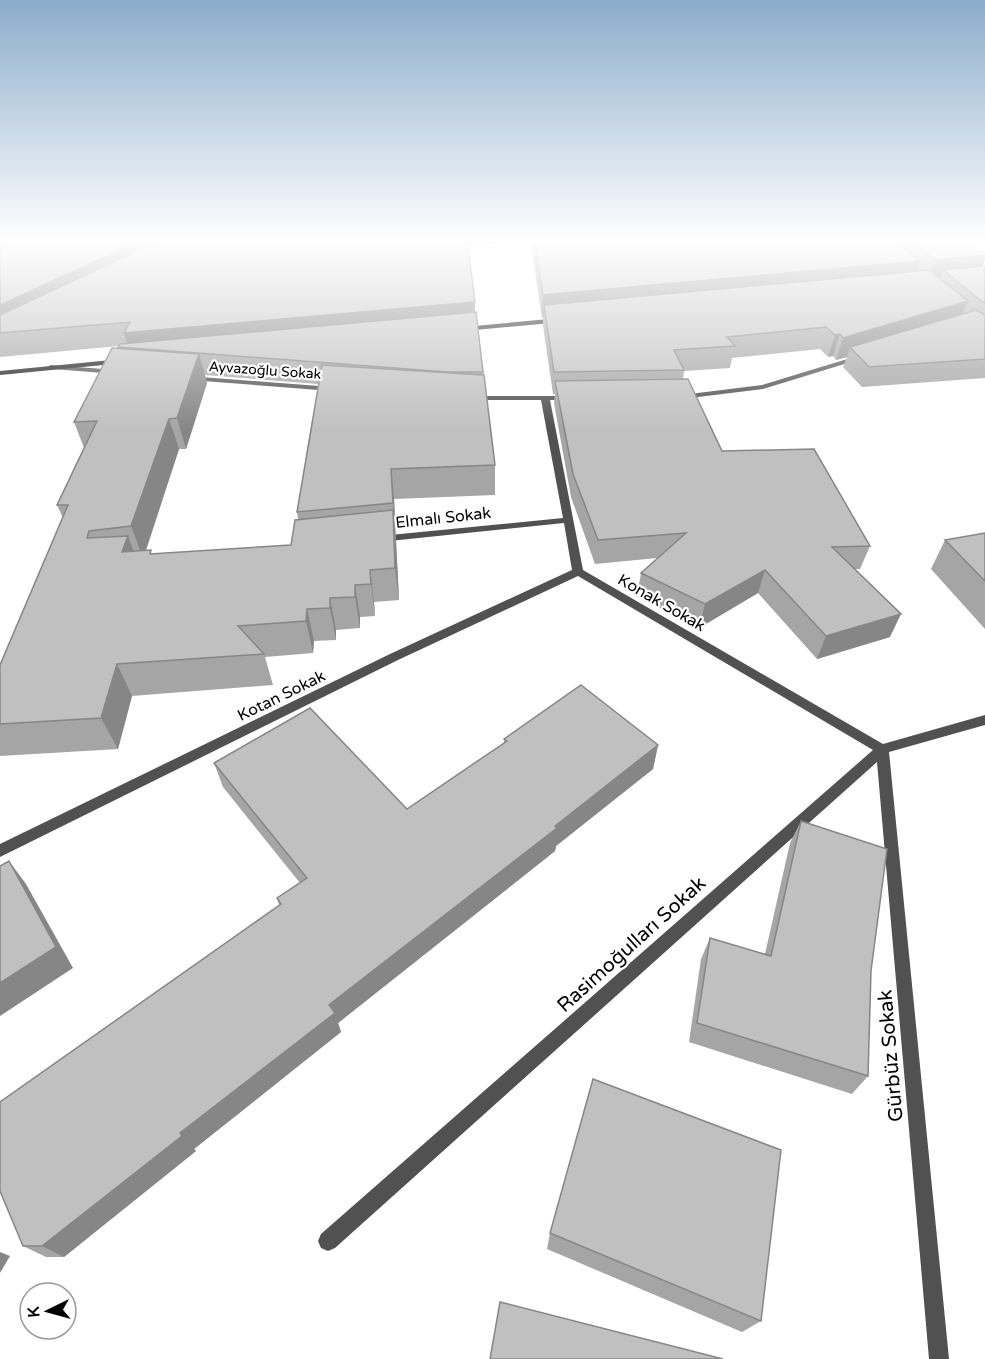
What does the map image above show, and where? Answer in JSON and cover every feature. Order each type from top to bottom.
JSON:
[{"type":"main road","points":[[458,329],[565,320]]},
{"type":"main road","points":[[0,373],[135,360]]},
{"type":"street","points":[[676,397],[763,387],[866,356]]},
{"type":"street","points":[[52,367],[122,373]]},
{"type":"street","name":"Ayvazoğlu Sokak","points":[[180,377],[343,390]]},
{"type":"street","points":[[459,398],[578,398]]},
{"type":"street","points":[[545,398],[578,572]]},
{"type":"street","name":"Elmalı Sokak","points":[[367,540],[568,520]]},
{"type":"street","name":"Konak Sokak","points":[[578,572],[882,748]]},
{"type":"street","name":"Kotan Sokak","points":[[0,851],[394,657],[578,572]]},
{"type":"street","name":"Rasimoğulları Sokak","points":[[328,1241],[882,748],[985,720]]},
{"type":"street","name":"Gürbüz Sokak","points":[[882,748],[939,1359]]},
{"type":"building","points":[[27,302],[470,302],[124,333],[130,322],[0,333],[0,315]]},
{"type":"building","points":[[572,302],[963,302],[843,338],[840,334],[835,335],[826,327],[727,337],[735,346],[674,350],[684,370],[554,372],[544,305]]},
{"type":"building","points":[[976,310],[985,315],[985,359],[869,367],[850,347]]},
{"type":"building","points":[[476,312],[483,372],[447,372],[118,347],[120,344]]},
{"type":"building","points":[[112,348],[199,354],[177,418],[169,419],[131,526],[89,531],[87,538],[128,536],[122,552],[151,550],[150,554],[291,545],[295,520],[393,510],[395,568],[370,570],[371,584],[355,585],[355,597],[330,598],[330,608],[307,609],[306,621],[238,626],[264,654],[117,664],[101,718],[0,724],[0,665],[68,505],[57,505],[97,421],[74,422]]},
{"type":"building","points":[[322,365],[484,375],[495,465],[391,469],[393,503],[297,512]]},
{"type":"building","points":[[688,379],[722,451],[814,449],[870,546],[832,547],[901,614],[826,636],[765,570],[705,604],[641,573],[686,533],[598,540],[573,474],[555,381]]},
{"type":"building","points":[[985,533],[985,581],[945,540]]},
{"type":"building","points":[[581,685],[658,745],[555,826],[557,828],[329,1005],[335,1013],[180,1133],[182,1136],[42,1246],[23,1246],[0,1191],[0,1102],[281,904],[277,898],[307,878],[214,763],[310,708],[407,809],[507,741],[504,739]]},
{"type":"building","points":[[801,821],[887,849],[871,971],[868,1076],[697,1023],[710,938],[771,956]]},
{"type":"building","points":[[9,861],[56,947],[0,983],[0,866]]},
{"type":"building","points":[[593,1079],[781,1150],[761,1321],[550,1233]]},
{"type":"building","points":[[500,1302],[723,1359],[490,1359]]}]
